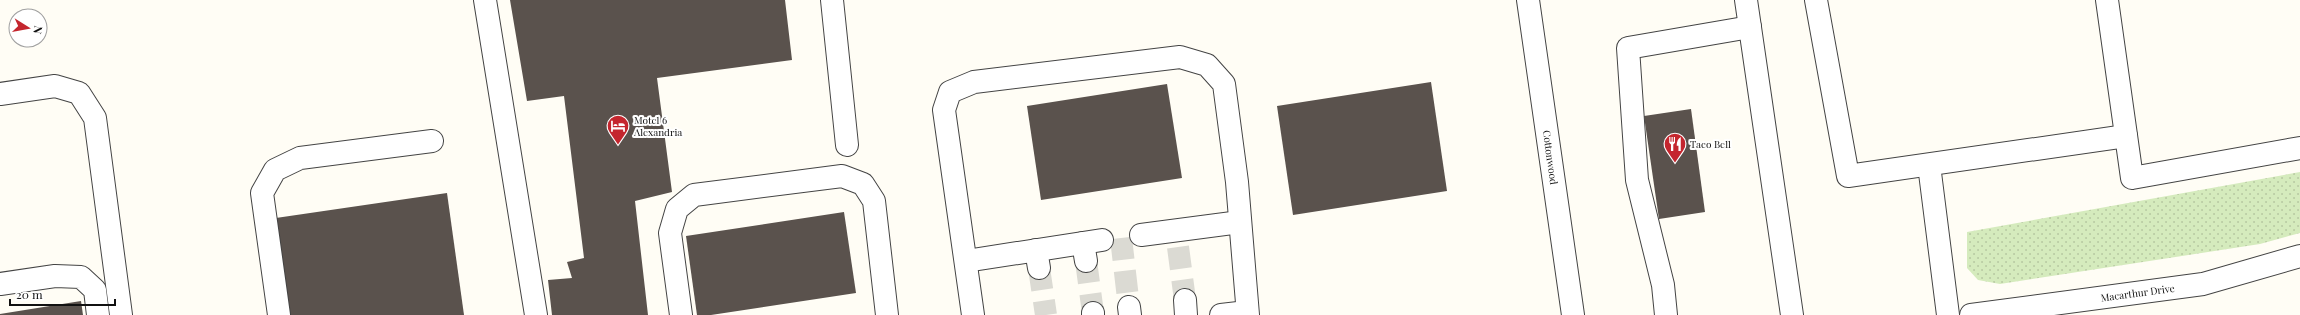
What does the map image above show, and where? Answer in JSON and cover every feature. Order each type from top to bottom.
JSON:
[{"type":"street","points":[[485,0],[536,315]]},
{"type":"street","points":[[832,0],[847,145]]},
{"type":"street","name":"Cottonwood","points":[[1528,0],[1573,315]]},
{"type":"street","points":[[1746,0],[1792,315]]},
{"type":"street","points":[[1816,0],[1848,176],[2126,136]]},
{"type":"street","points":[[2107,0],[2132,178],[2300,148]]},
{"type":"street","points":[[1666,315],[1663,285],[1637,180],[1628,48],[1750,27]]},
{"type":"street","points":[[973,315],[944,110],[950,92],[974,82],[1180,57],[1207,65],[1224,84],[1238,182],[1247,313],[1221,315]]},
{"type":"street","points":[[0,94],[54,86],[79,93],[95,118],[121,315]]},
{"type":"street","points":[[279,315],[262,193],[275,170],[300,158],[432,141]]},
{"type":"street","points":[[1930,165],[1948,315]]},
{"type":"street","points":[[681,315],[670,233],[677,208],[694,195],[842,176],[863,184],[874,201],[887,315]]},
{"type":"street","points":[[1141,235],[1177,239],[1240,222]]},
{"type":"street","points":[[966,261],[1038,259],[1090,248]]},
{"type":"street","name":"Macarthur Drive","points":[[1971,315],[2203,284],[2300,256]]},
{"type":"street","points":[[0,284],[55,276],[81,277],[95,290],[98,315]]},
{"type":"green space","points":[[2300,172],[2300,233],[2260,244],[2000,284],[1978,280],[1967,268],[1967,232]]},
{"type":"building","name":"Motel 6 Alexandria","points":[[510,0],[785,0],[792,60],[657,78],[672,192],[635,201],[648,315],[552,315],[548,280],[572,278],[567,262],[584,258],[564,96],[527,101]]},
{"type":"building","points":[[1431,82],[1447,191],[1293,215],[1277,106]]},
{"type":"building","points":[[1167,84],[1182,178],[1041,200],[1027,106]]},
{"type":"building","name":"Taco Bell","points":[[1691,109],[1705,212],[1659,219],[1644,116]]},
{"type":"building","points":[[447,193],[464,315],[283,315],[269,219]]},
{"type":"building","points":[[844,212],[856,293],[711,315],[697,315],[686,236]]},
{"type":"building","points":[[81,301],[83,315],[0,315],[0,314]]},
{"type":"tunnel","points":[[1121,238],[1129,307]]},
{"type":"tunnel","points":[[1178,247],[1185,300]]},
{"type":"tunnel","points":[[1086,261],[1093,313]]},
{"type":"tunnel","points":[[1039,268],[1046,315]]},
{"type":"place","name":"Motel 6 Alexandria","points":[[618,146]]},
{"type":"place","name":"Taco Bell","points":[[1675,164]]}]
